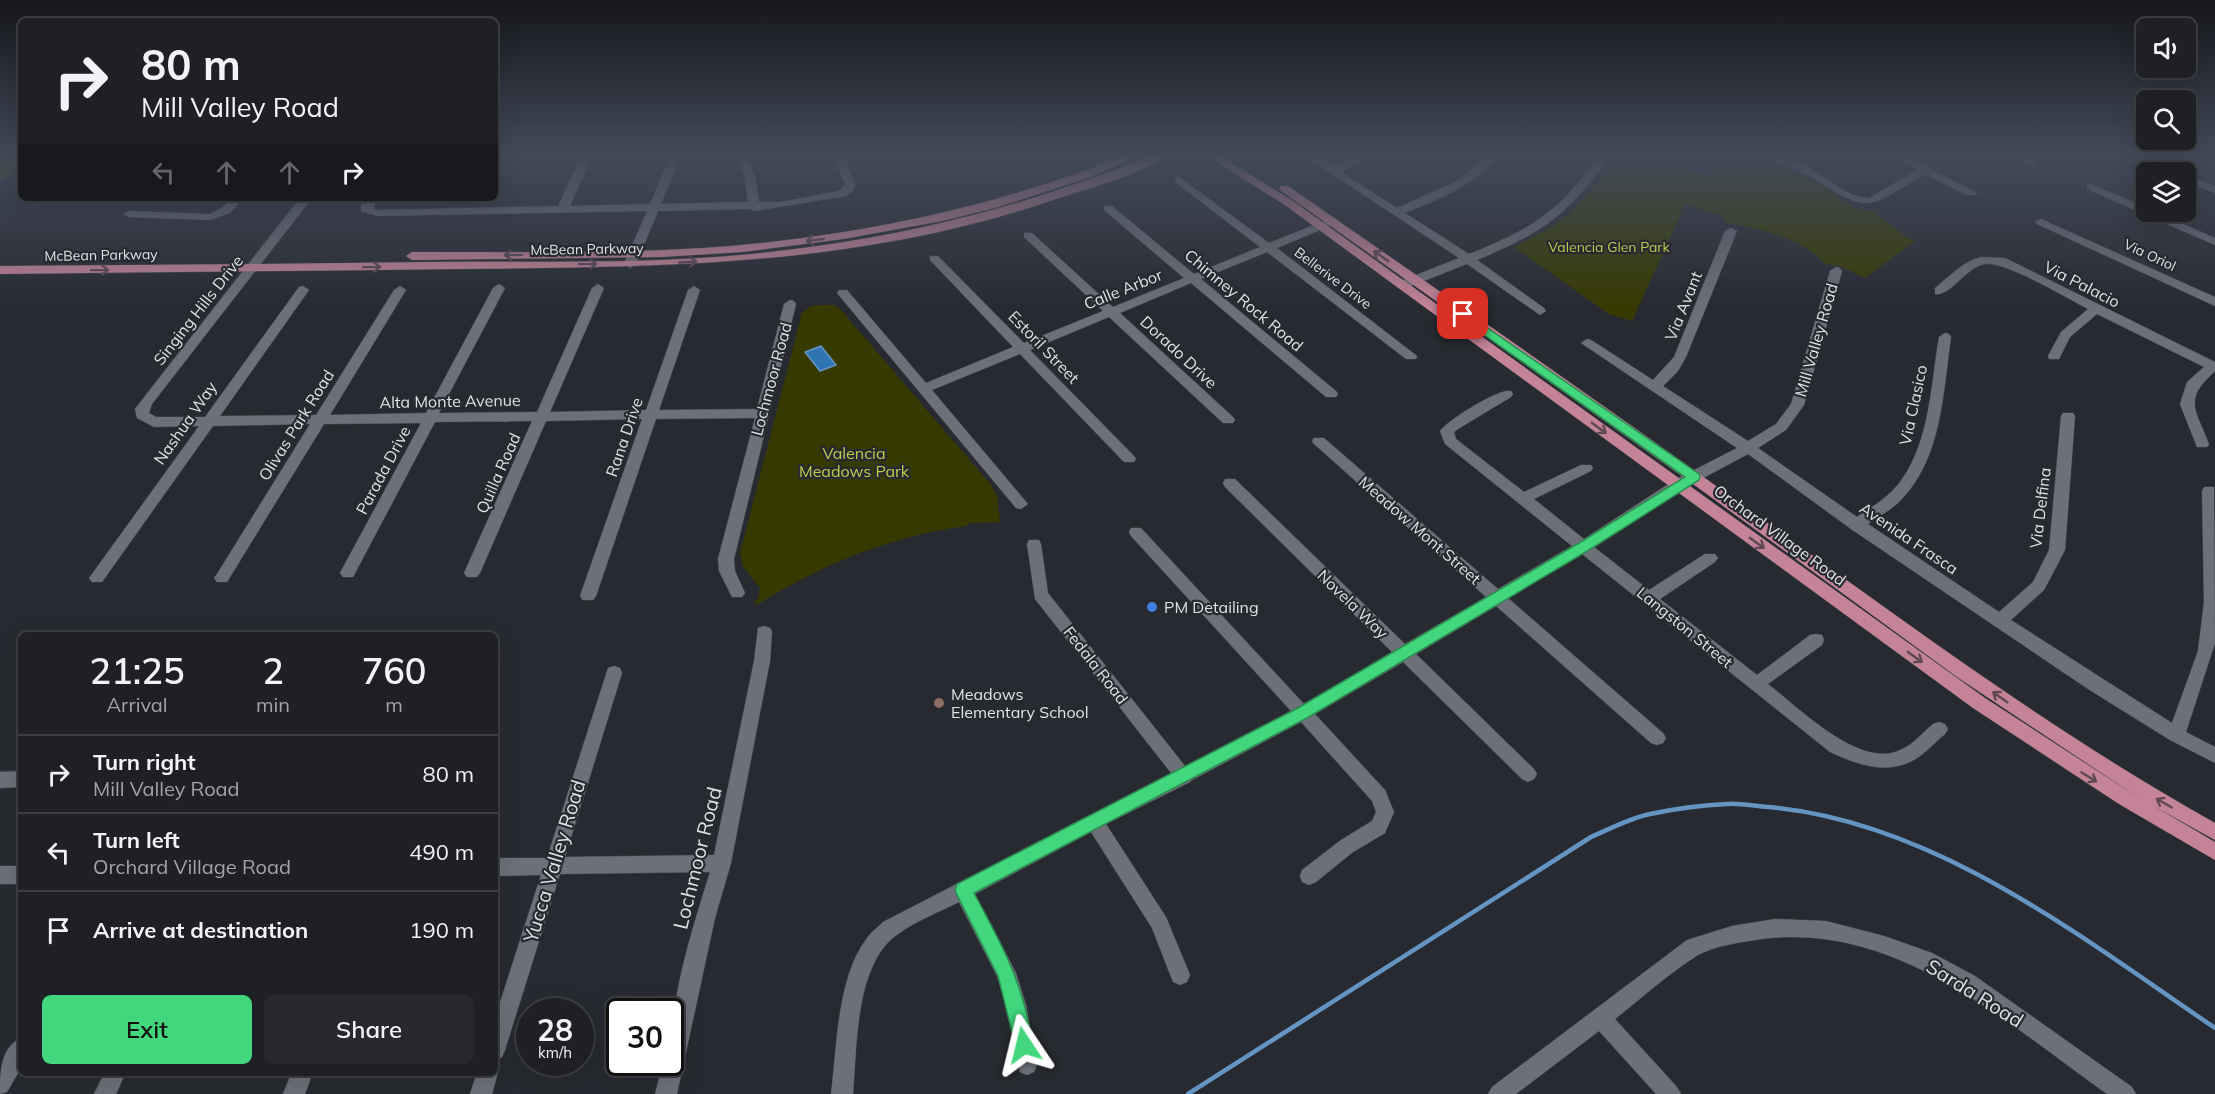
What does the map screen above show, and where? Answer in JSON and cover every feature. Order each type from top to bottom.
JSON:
[{"type":"main road","name":"McBean Parkway","points":[[0,270],[251,268],[632,258],[813,241],[903,226],[987,207]]},
{"type":"main road","name":"McBean Parkway","points":[[0,260],[632,258],[686,263],[808,252],[875,242],[967,223],[1023,207]]},
{"type":"main road","name":"Orchard Village Road","points":[[1299,207],[1327,224]]},
{"type":"main road","name":"Orchard Village Road","points":[[1305,207],[1408,282],[1694,477],[1963,672],[2153,797],[2215,832]]},
{"type":"main road","points":[[967,223],[978,217],[984,208]]},
{"type":"main road","name":"Orchard Village Road","points":[[1408,282],[1678,485],[1979,703],[2090,777],[2215,852]]},
{"type":"street","points":[[129,214],[210,217],[221,214],[231,207]]},
{"type":"street","name":"Singing Hills Drive","points":[[142,415],[147,401],[299,207]]},
{"type":"street","points":[[367,207],[367,211],[377,213],[763,207]]},
{"type":"street","points":[[464,211],[466,207]]},
{"type":"street","points":[[632,258],[655,207]]},
{"type":"street","name":"Bellerive Drive","points":[[1215,207],[1411,356]]},
{"type":"street","points":[[1389,207],[1467,258],[1540,311]]},
{"type":"street","points":[[1396,212],[1408,207]]},
{"type":"street","points":[[1408,282],[1509,241],[1544,222],[1563,207]]},
{"type":"street","points":[[2136,207],[2215,242]]},
{"type":"street","name":"Chimney Rock Road","points":[[1108,208],[1331,394]]},
{"type":"street","name":"Via Oriol","points":[[2041,222],[2215,302]]},
{"type":"street","name":"Calle Arbor","points":[[925,388],[1327,224]]},
{"type":"street","name":"Via Avant","points":[[1654,387],[1673,368],[1680,357],[1731,231]]},
{"type":"street","name":"Dorado Drive","points":[[1028,235],[1228,420]]},
{"type":"street","name":"Estoril Street","points":[[934,258],[1130,459]]},
{"type":"street","name":"Via Palacio","points":[[1939,291],[1976,261],[1987,259],[2001,261],[2214,367]]},
{"type":"street","name":"Mill Valley Road","points":[[842,1094],[856,989],[863,965],[873,944],[890,928],[1302,714],[1584,546],[1678,485],[1748,448],[1781,427],[1797,405],[1836,272]]},
{"type":"street","name":"Parada Drive","points":[[348,573],[499,288]]},
{"type":"street","name":"Quilla Road","points":[[472,573],[598,288]]},
{"type":"street","name":"Nashua Way","points":[[97,578],[303,290]]},
{"type":"street","name":"Olivas Park Road","points":[[222,578],[400,290]]},
{"type":"street","name":"Rana Drive","points":[[588,596],[694,290]]},
{"type":"street","points":[[843,293],[1021,504]]},
{"type":"street","name":"Lochmoor Road","points":[[737,594],[727,571],[726,559],[790,304]]},
{"type":"street","points":[[2054,356],[2065,335],[2095,309]]},
{"type":"street","name":"Via Clasico","points":[[1856,525],[1895,498],[1917,469],[1927,443],[1945,337]]},
{"type":"street","name":"Avenida Frasca","points":[[1587,343],[1748,448],[1856,525],[2000,621],[2176,735],[2215,756]]},
{"type":"street","points":[[2202,444],[2187,404],[2192,385],[2214,367]]},
{"type":"street","name":"Langston Street","points":[[1506,394],[1453,425],[1447,431],[1450,441],[1836,747],[1868,759],[1886,760],[1905,757],[1939,729]]},
{"type":"street","name":"Alta Monte Avenue","points":[[142,415],[154,422],[761,413]]},
{"type":"street","name":"Via Delfina","points":[[2000,621],[2038,586],[2057,550],[2068,416]]},
{"type":"street","name":"Meadow Mont Street","points":[[1319,441],[1657,738]]},
{"type":"street","points":[[1524,498],[1586,468]]},
{"type":"street","name":"Novela Way","points":[[1230,483],[1528,774]]},
{"type":"street","points":[[2176,735],[2206,651],[2212,602],[2209,491]]},
{"type":"street","points":[[1136,532],[1379,796],[1385,812],[1379,827],[1347,846],[1309,876]]},
{"type":"street","name":"Fedala Road","points":[[1034,544],[1040,595],[1184,777]]},
{"type":"street","points":[[1649,598],[1710,558]]},
{"type":"street","name":"Lochmoor Road","points":[[666,1094],[705,918],[722,863],[762,661],[764,632]]},
{"type":"street","points":[[1756,684],[1816,640]]},
{"type":"street","name":"Yucca Valley Road","points":[[498,1040],[614,673]]},
{"type":"street","points":[[0,780],[18,779]]},
{"type":"street","points":[[1094,821],[1159,923],[1180,975]]},
{"type":"street","points":[[498,867],[722,863]]},
{"type":"street","points":[[0,875],[18,875]]},
{"type":"street","points":[[963,890],[1006,973],[1016,1005],[1027,1065]]},
{"type":"street","name":"Sarda Road","points":[[1499,1094],[1694,947],[1732,935],[1775,928],[1826,930],[1884,945],[1925,960],[1968,984],[2125,1094]]},
{"type":"street","points":[[1600,1017],[1670,1094]]},
{"type":"street","points":[[0,1085],[18,1053]]},
{"type":"street","points":[[105,1094],[114,1076]]},
{"type":"street","points":[[294,1094],[301,1076]]},
{"type":"street","points":[[481,1094],[487,1076]]},
{"type":"green space","name":"Valencia Glen Park","points":[[1575,207],[1684,207],[1632,321],[1609,314],[1514,247],[1552,227]]},
{"type":"green space","name":"Valencia Glen Park","points":[[1693,207],[1853,207],[1873,211],[1903,235],[1915,241],[1865,278],[1840,266],[1824,264],[1806,248],[1780,236],[1726,223],[1722,215]]},
{"type":"green space","name":"Valencia Meadows Park","points":[[835,305],[841,310],[992,486],[997,497],[1000,522],[970,523],[966,526],[911,537],[857,554],[805,577],[757,605],[754,603],[758,598],[760,588],[743,567],[740,553],[802,313],[811,306]]},
{"type":"water","points":[[821,346],[836,365],[820,371],[805,352]]},
{"type":"waterway","points":[[1188,1094],[1591,837],[1643,816],[1717,805],[1768,807],[1829,817],[1889,835],[1947,859],[2004,889],[2058,922],[2215,1028]]},
{"type":"place","name":"PM Detailing","points":[[1152,607]]},
{"type":"place","name":"Meadows Elementary School","points":[[939,703]]},
{"type":"route","points":[[1024,1045],[1016,1005],[1006,973],[963,890],[1302,714],[1584,546],[1694,477],[1463,314]]}]
